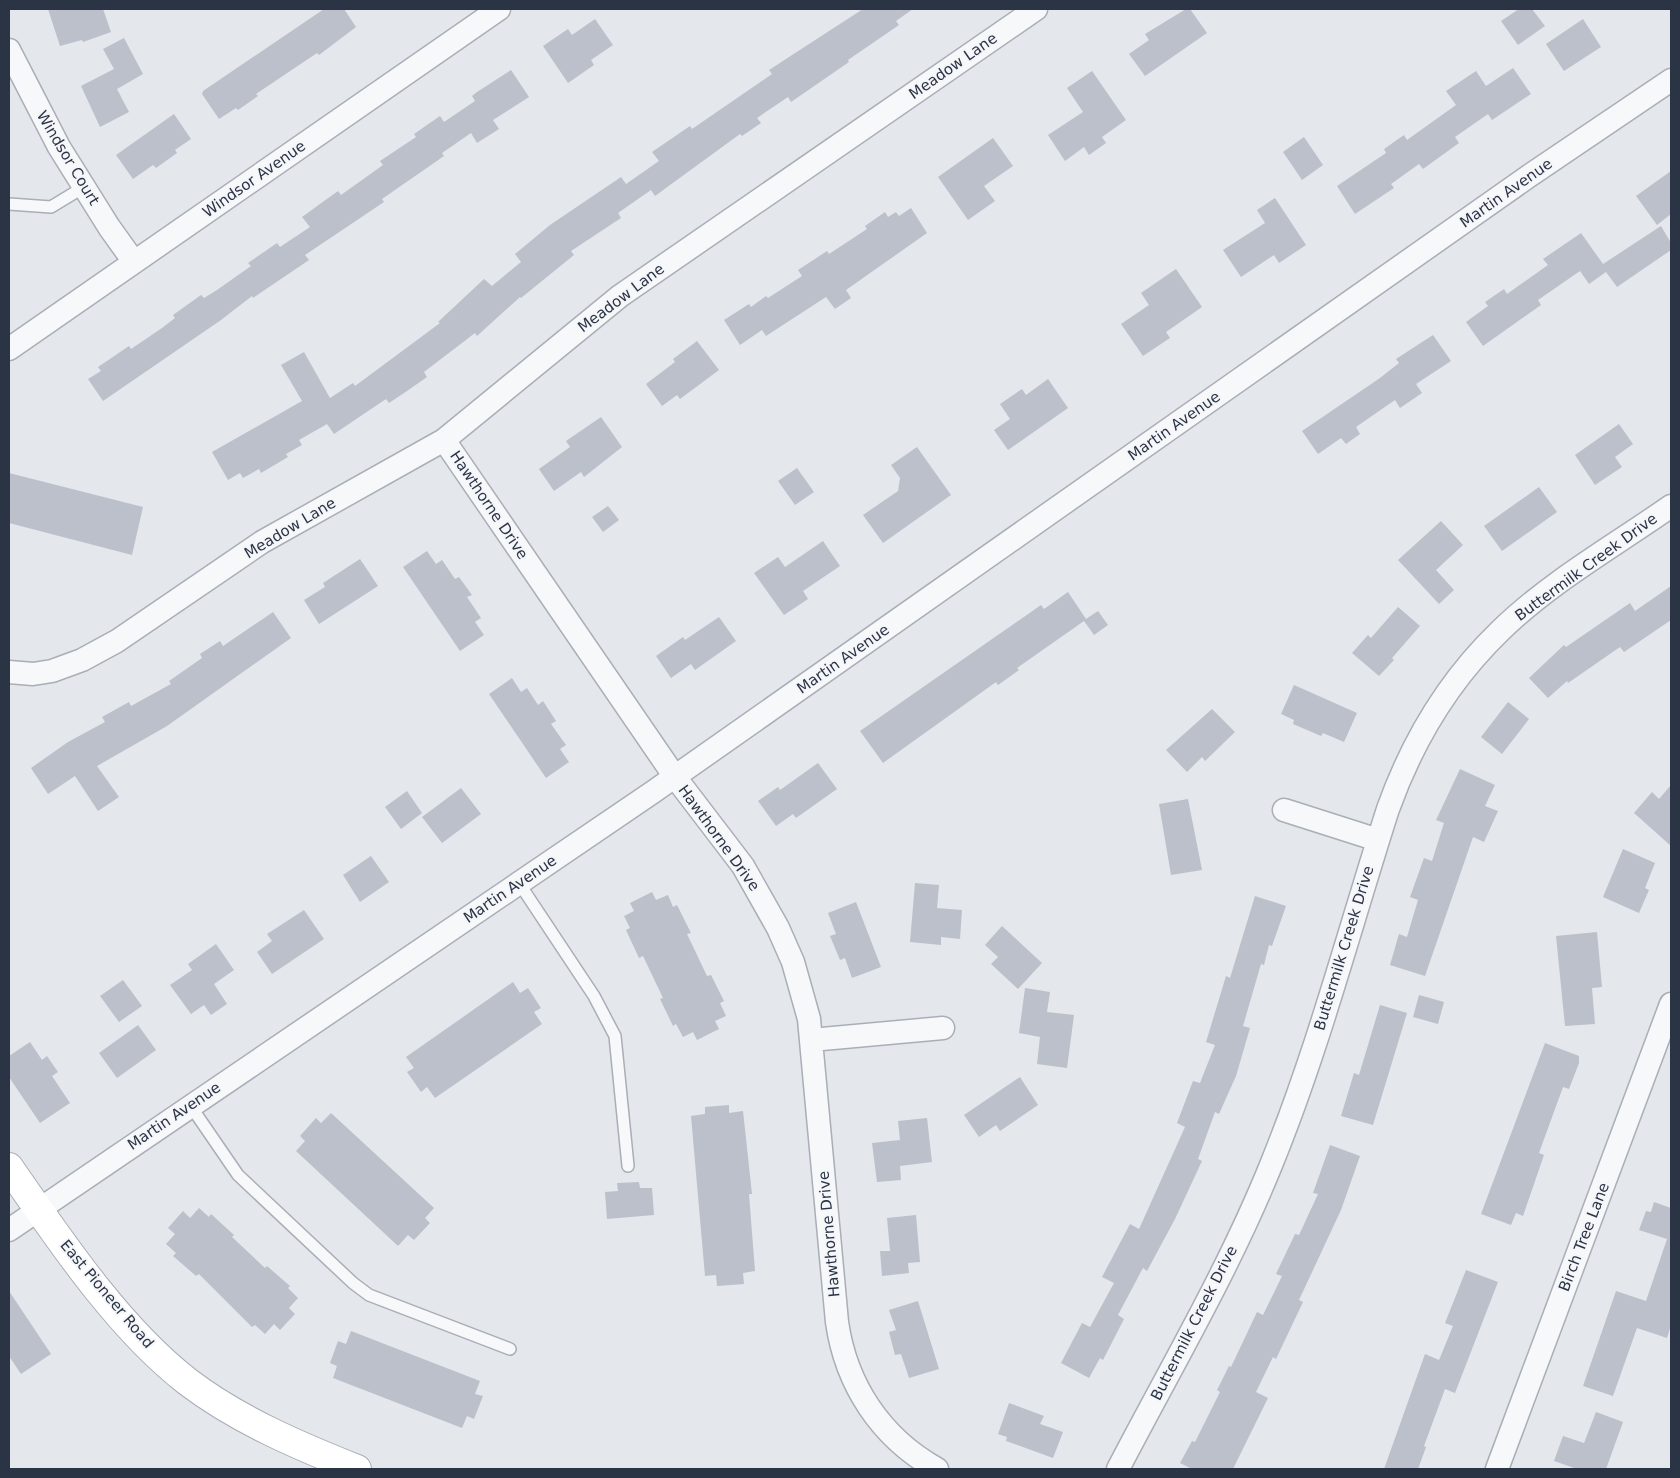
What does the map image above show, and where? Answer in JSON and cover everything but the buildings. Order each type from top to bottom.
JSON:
[{"type":"main road","name":"East Pioneer Road","points":[[9,1167],[38,1209],[121,1317],[148,1347],[188,1382],[228,1409],[314,1461],[357,1469]]},
{"type":"street","name":"Windsor Avenue","points":[[9,349],[499,9]]},
{"type":"street","name":"Meadow Lane","points":[[9,672],[33,674],[52,671],[82,660],[123,638],[262,542],[444,440],[620,296],[1036,9]]},
{"type":"street","name":"Windsor Court","points":[[9,50],[36,106],[84,187],[134,262]]},
{"type":"street","name":"Martin Avenue","points":[[9,1230],[674,777],[1520,182],[1671,80]]},
{"type":"street","name":"Hawthorne Drive","points":[[444,440],[674,777],[743,866],[765,901],[793,962],[809,1019],[837,1322],[842,1348],[856,1386],[878,1420],[901,1444],[937,1469]]},
{"type":"street","name":"Buttermilk Creek Drive","points":[[1118,1469],[1232,1251],[1272,1164],[1304,1075],[1396,787],[1418,739],[1451,687],[1480,652],[1536,600],[1671,506]]},
{"type":"street","points":[[1284,810],[1378,840]]},
{"type":"street","name":"Birch Tree Lane","points":[[1497,1469],[1671,1004]]},
{"type":"street","points":[[811,1040],[944,1028]]},
{"type":"lane","points":[[9,204],[51,207],[84,187]]},
{"type":"lane","points":[[519,883],[594,996],[615,1036],[628,1166]]},
{"type":"lane","points":[[190,1105],[238,1176],[358,1287],[369,1295],[510,1350]]}]
